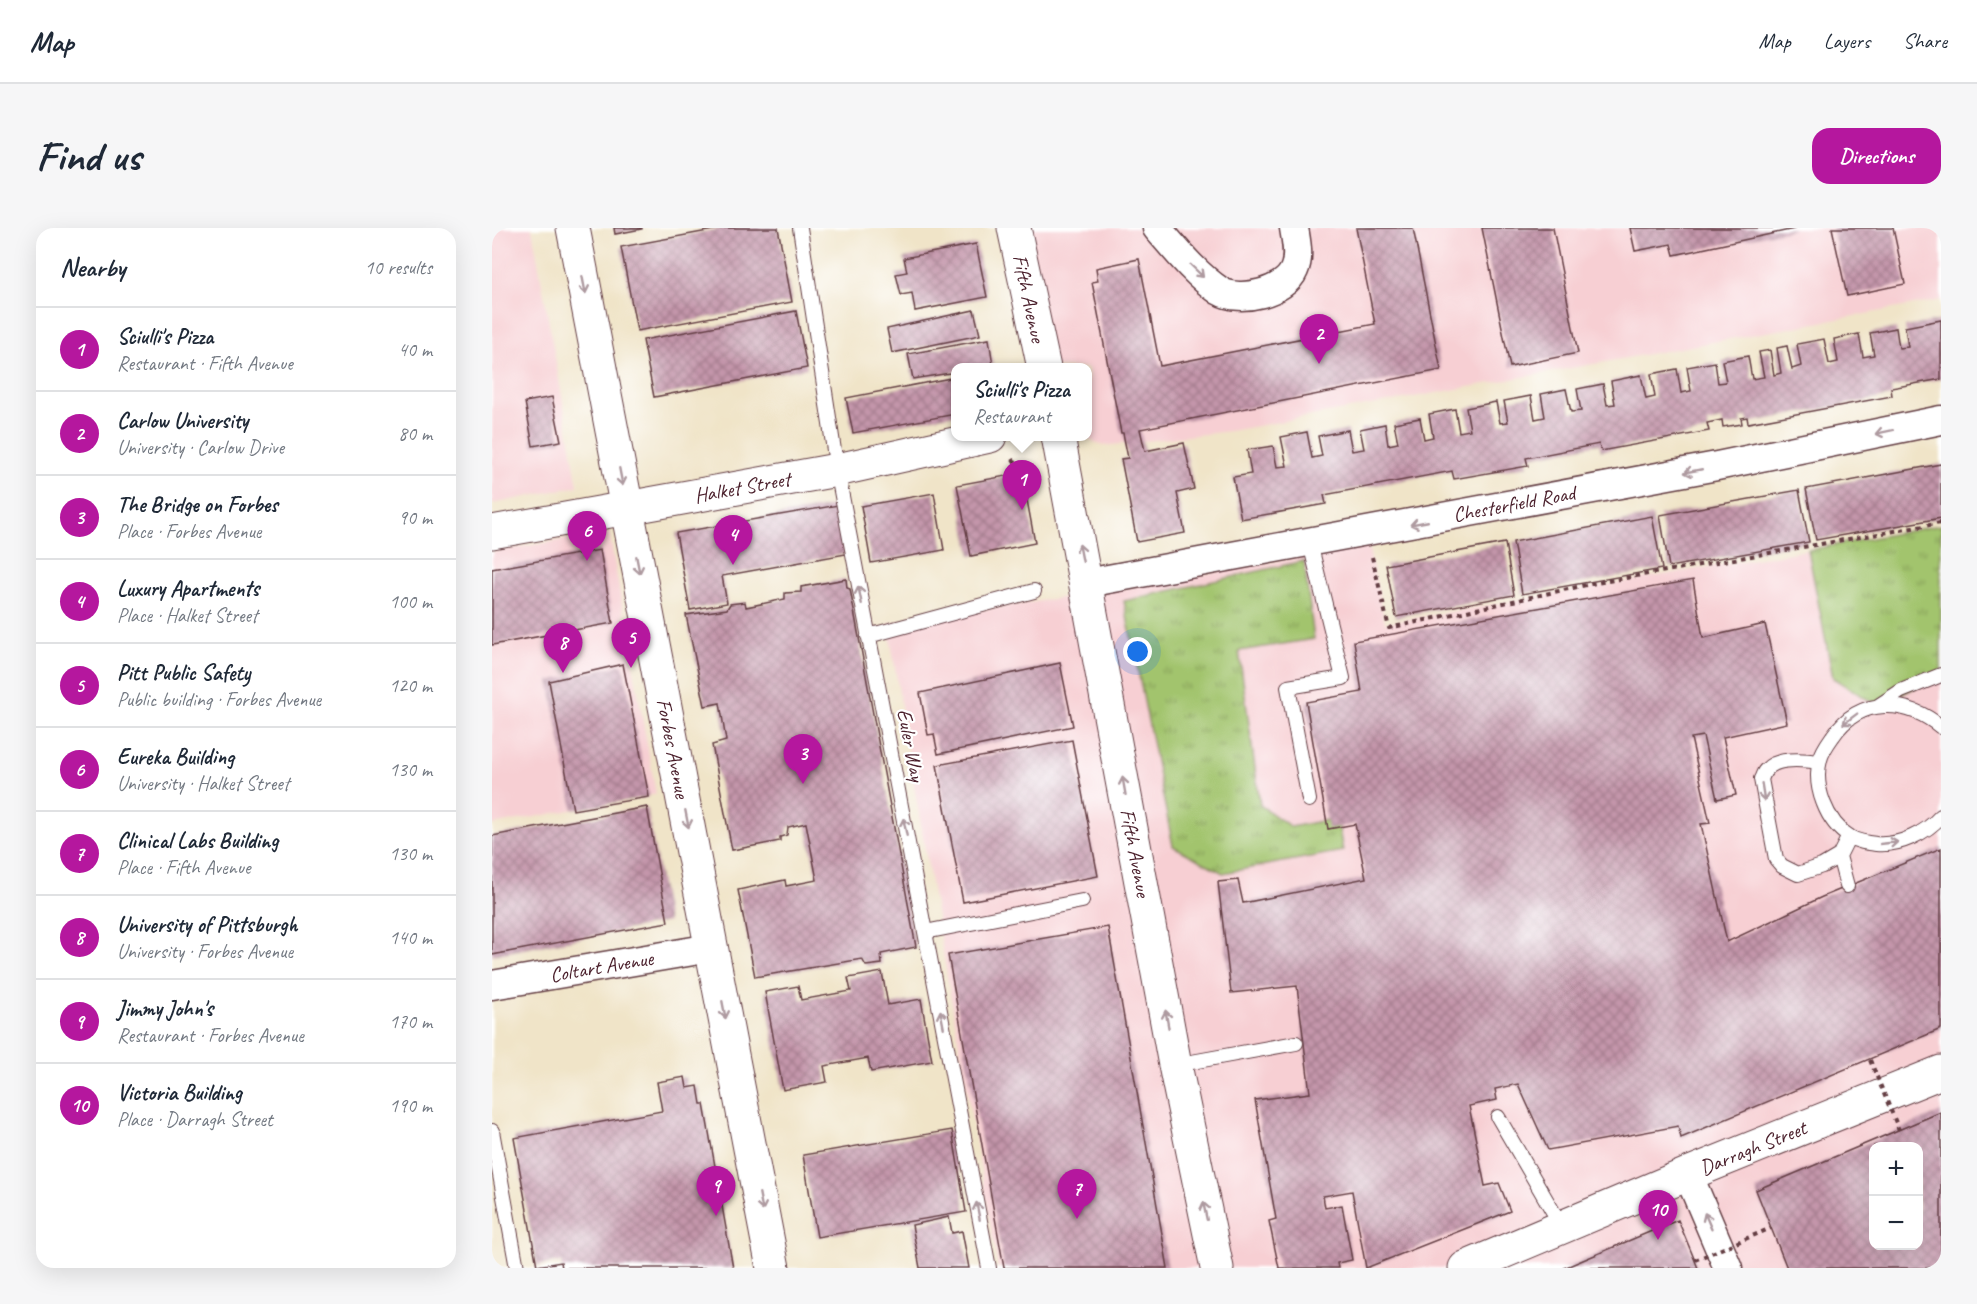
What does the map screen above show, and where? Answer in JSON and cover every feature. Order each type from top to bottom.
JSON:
[{"type":"main road","name":"Forbes Avenue","points":[[573,228],[773,1268]]},
{"type":"main road","name":"Fifth Avenue","points":[[1014,228],[1043,363]]},
{"type":"main road","name":"Halket Street","points":[[492,532],[837,470],[968,441]]},
{"type":"main road","name":"Fifth Avenue","points":[[1059,441],[1175,1065],[1217,1268]]},
{"type":"main road","name":"Darragh Street","points":[[1465,1268],[1688,1174],[1941,1072]]},
{"type":"street","points":[[1158,228],[1183,257],[1222,292],[1246,297],[1278,288],[1294,271],[1297,246],[1294,228]]},
{"type":"street","name":"Chesterfield Road","points":[[1087,586],[1103,580],[1717,466],[1941,420]]},
{"type":"street","name":"Coltart Avenue","points":[[492,985],[711,948]]},
{"type":"street","points":[[1688,1174],[1728,1268]]},
{"type":"lane","name":"Euler Way","points":[[800,228],[837,470],[989,1268]]},
{"type":"lane","points":[[1309,800],[1288,687],[1343,678],[1310,543]]},
{"type":"lane","points":[[868,636],[1034,591]]},
{"type":"lane","points":[[1941,675],[1901,691],[1878,706],[1855,714],[1838,729],[1819,762],[1819,784],[1824,807],[1836,824],[1849,836],[1863,843],[1884,845],[1900,842],[1929,828],[1941,816]]},
{"type":"lane","points":[[1878,706],[1905,707],[1924,714],[1941,728]]},
{"type":"lane","points":[[1819,762],[1809,760],[1777,763],[1766,769],[1761,779],[1776,859],[1782,866],[1798,874],[1822,866],[1839,856],[1849,836]]},
{"type":"lane","points":[[1839,856],[1847,886]]},
{"type":"lane","points":[[925,932],[1082,901]]},
{"type":"lane","points":[[1175,1065],[1296,1043]]},
{"type":"lane","points":[[1498,1117],[1562,1227]]},
{"type":"lane","points":[[492,1131],[517,1268]]},
{"type":"path","points":[[1013,459],[1019,468]]},
{"type":"path","points":[[1366,533],[1389,628],[1591,584],[1941,523]]},
{"type":"path","points":[[1869,1060],[1899,1130]]},
{"type":"path","points":[[1695,1260],[1771,1228]]},
{"type":"shaded area","points":[[492,228],[532,228],[578,486],[492,504]]},
{"type":"shaded area","points":[[1016,228],[1941,228],[1941,300],[1230,431],[1103,446],[1092,441],[1092,363],[1043,363]]},
{"type":"shaded area","points":[[1941,527],[1941,1268],[998,1268],[888,624],[1107,591],[1368,545],[1385,623]]},
{"type":"shaded area","points":[[609,532],[656,794],[492,825],[492,552]]},
{"type":"green space","points":[[1941,525],[1941,675],[1878,706],[1833,678],[1808,550]]},
{"type":"green space","points":[[1304,561],[1314,639],[1239,651],[1260,805],[1291,827],[1337,818],[1343,851],[1223,873],[1173,846],[1124,601]]},
{"type":"building","points":[[614,228],[642,228],[642,229],[615,234]]},
{"type":"building","points":[[724,228],[778,228],[792,302],[637,331],[621,247]]},
{"type":"building","points":[[1356,228],[1413,228],[1441,370],[1140,429],[1145,451],[1184,443],[1194,489],[1177,493],[1185,533],[1137,542],[1121,459],[1128,458],[1123,433],[1121,433],[1092,282],[1098,281],[1096,268],[1139,259],[1160,366],[1375,324]]},
{"type":"building","points":[[1482,228],[1553,228],[1578,353],[1510,367]]},
{"type":"building","points":[[1630,228],[1794,229],[1674,255],[1671,244],[1635,251]]},
{"type":"building","points":[[1832,228],[1893,228],[1905,284],[1847,296]]},
{"type":"building","points":[[976,244],[987,297],[915,311],[912,293],[901,295],[896,274],[907,272],[904,258]]},
{"type":"building","points":[[974,310],[980,335],[892,353],[887,329]]},
{"type":"building","points":[[796,311],[807,368],[654,397],[643,340]]},
{"type":"building","points":[[1941,320],[1941,379],[1891,388],[1892,396],[1748,423],[1747,417],[1741,418],[1742,424],[1723,427],[1722,420],[1707,423],[1709,431],[1601,451],[1599,444],[1526,458],[1528,466],[1454,479],[1452,471],[1324,495],[1326,504],[1241,519],[1233,477],[1251,474],[1247,450],[1273,446],[1277,467],[1287,466],[1281,437],[1307,432],[1312,458],[1322,456],[1318,436],[1348,430],[1352,451],[1364,449],[1360,429],[1385,424],[1388,445],[1398,443],[1394,423],[1420,418],[1424,439],[1433,437],[1429,414],[1455,409],[1459,432],[1470,430],[1466,408],[1496,402],[1500,423],[1508,422],[1504,401],[1531,396],[1535,419],[1545,417],[1541,394],[1566,389],[1571,412],[1581,411],[1577,389],[1603,384],[1607,405],[1615,404],[1611,381],[1641,375],[1646,399],[1655,397],[1651,374],[1677,369],[1681,393],[1691,391],[1687,367],[1715,362],[1718,383],[1726,382],[1722,361],[1748,356],[1752,379],[1764,377],[1759,352],[1770,350],[1774,375],[1781,373],[1777,348],[1787,346],[1792,369],[1801,366],[1797,344],[1824,339],[1829,364],[1838,362],[1834,339],[1859,334],[1863,357],[1874,355],[1870,333],[1896,328],[1899,348],[1908,347],[1905,327]]},
{"type":"building","points":[[989,339],[993,363],[951,363],[951,373],[913,379],[908,354]]},
{"type":"building","points":[[951,378],[951,415],[853,433],[846,398]]},
{"type":"building","points":[[552,397],[561,441],[533,446],[525,402]]},
{"type":"building","points":[[1941,464],[1941,518],[1816,540],[1806,489]]},
{"type":"building","points":[[1022,473],[1035,543],[971,556],[957,485]]},
{"type":"building","points":[[1799,490],[1809,542],[1669,567],[1660,515]]},
{"type":"building","points":[[934,493],[944,550],[871,563],[861,506]]},
{"type":"building","points":[[838,505],[846,554],[722,576],[727,603],[690,610],[676,533]]},
{"type":"building","points":[[1652,516],[1662,569],[1522,594],[1513,542]]},
{"type":"building","points":[[1505,543],[1514,595],[1396,617],[1386,565]]},
{"type":"building","points":[[600,550],[613,623],[492,645],[492,569]]},
{"type":"building","points":[[846,579],[847,588],[850,589],[916,947],[881,954],[882,964],[866,966],[862,959],[755,977],[738,890],[785,880],[786,886],[817,880],[806,823],[788,827],[787,835],[780,837],[780,841],[732,850],[712,745],[726,741],[720,703],[705,706],[686,615],[727,609],[730,604],[745,602],[746,607],[785,599],[785,593],[801,592],[801,587]]},
{"type":"building","points":[[1693,580],[1703,638],[1765,624],[1787,723],[1723,737],[1736,795],[1717,799],[1703,736],[1691,738],[1710,823],[1701,824],[1727,942],[1822,897],[1941,848],[1941,1029],[1681,1138],[1678,1126],[1548,1150],[1518,1084],[1495,1089],[1497,1100],[1469,1106],[1485,1186],[1499,1183],[1510,1211],[1366,1268],[1352,1191],[1323,1196],[1325,1208],[1342,1205],[1352,1260],[1337,1263],[1338,1268],[1279,1268],[1269,1221],[1276,1219],[1255,1100],[1310,1093],[1297,986],[1231,993],[1218,882],[1238,880],[1243,903],[1366,878],[1355,824],[1328,829],[1306,702],[1362,692],[1354,641]]},
{"type":"building","points":[[1060,663],[1073,726],[938,754],[934,734],[928,735],[920,693]]},
{"type":"building","points":[[623,664],[649,797],[573,810],[549,681]]},
{"type":"building","points":[[1072,740],[1098,876],[963,902],[937,765]]},
{"type":"building","points":[[647,807],[668,922],[492,955],[492,836]]},
{"type":"building","points":[[1108,927],[1168,1268],[1004,1268],[948,955]]},
{"type":"building","points":[[882,972],[888,1005],[921,999],[932,1061],[871,1072],[868,1058],[824,1066],[827,1082],[783,1090],[765,992],[798,986],[801,1000],[851,991],[848,978]]},
{"type":"building","points":[[685,1077],[687,1088],[698,1086],[701,1104],[704,1104],[733,1268],[562,1268],[561,1262],[537,1266],[514,1138],[662,1111],[657,1082]]},
{"type":"building","points":[[1941,1112],[1941,1268],[1787,1268],[1756,1190],[1869,1142],[1869,1250],[1923,1250],[1923,1142],[1870,1142]]},
{"type":"building","points":[[952,1130],[966,1212],[817,1237],[803,1155]]},
{"type":"building","points":[[949,1217],[952,1233],[962,1231],[969,1268],[920,1268],[912,1225]]},
{"type":"building","points":[[1678,1220],[1698,1268],[1564,1268]]},
{"type":"place","name":"Carlow University","points":[[1319,364]]},
{"type":"place","name":"Sciulli's Pizza","points":[[1022,510]]},
{"type":"place","name":"Eureka Building","points":[[587,561]]},
{"type":"place","name":"Luxury Apartments","points":[[733,565]]},
{"type":"place","name":"Pitt Public Safety","points":[[631,668]]},
{"type":"place","name":"University of Pittsburgh","points":[[563,673]]},
{"type":"place","name":"The Bridge on Forbes","points":[[803,784]]},
{"type":"place","name":"Jimmy John's","points":[[716,1216]]},
{"type":"place","name":"Clinical Labs Building","points":[[1077,1219]]},
{"type":"place","name":"Victoria Building","points":[[1658,1240]]}]
